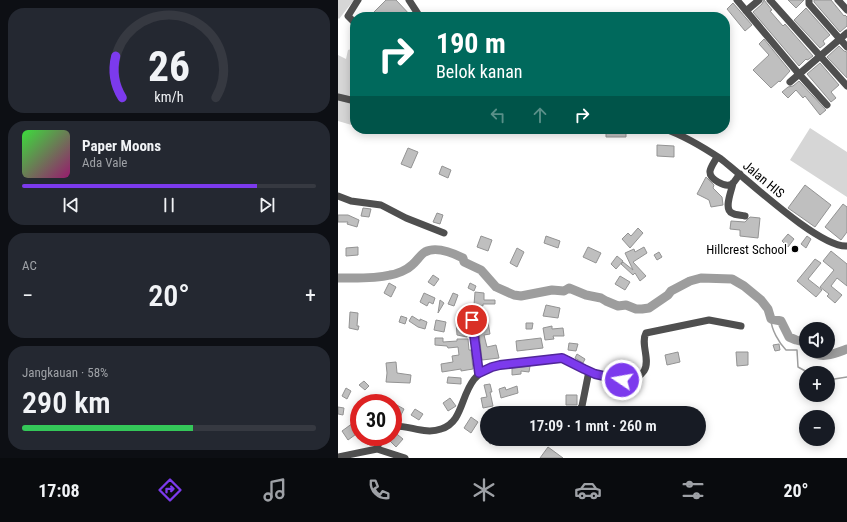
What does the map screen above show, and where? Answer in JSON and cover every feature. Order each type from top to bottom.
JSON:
[{"type":"street","points":[[350,12],[358,0]]},
{"type":"street","points":[[408,0],[416,12]]},
{"type":"street","points":[[737,0],[798,74],[827,105]]},
{"type":"street","points":[[746,11],[759,0]]},
{"type":"street","points":[[770,0],[847,86]]},
{"type":"street","points":[[810,0],[809,4],[815,12],[847,47]]},
{"type":"street","points":[[838,0],[847,10]]},
{"type":"street","points":[[790,82],[847,33]]},
{"type":"street","points":[[338,98],[350,100]]},
{"type":"street","name":"Jalan HIS","points":[[676,134],[690,140],[717,157],[810,231],[836,245],[847,246]]},
{"type":"street","points":[[717,157],[710,170],[710,175],[721,183],[729,185],[733,183]]},
{"type":"street","points":[[740,174],[733,183],[728,210],[730,213],[745,216]]},
{"type":"street","points":[[338,196],[351,201],[381,205],[406,218],[444,233]]},
{"type":"street","points":[[472,320],[479,373]]},
{"type":"street","points":[[402,427],[428,431],[440,430],[448,426],[456,418],[467,390],[479,373],[492,367],[562,358],[589,371],[622,380],[641,374],[645,368],[645,334],[650,331],[709,320],[741,326]]},
{"type":"street","points":[[582,406],[589,371]]},
{"type":"street","points":[[338,457],[378,449],[395,456],[405,458]]},
{"type":"shaded area","points":[[338,0],[354,0],[339,19],[338,18]]},
{"type":"shaded area","points":[[350,49],[350,125],[338,121],[338,55],[346,59],[348,50]]},
{"type":"shaded area","points":[[810,128],[847,152],[847,197],[790,160]]},
{"type":"building","points":[[386,0],[396,0],[407,12],[374,12]]},
{"type":"building","points":[[764,0],[772,10],[770,11],[783,26],[785,24],[813,56],[807,60],[806,59],[799,66],[753,12],[762,4]]},
{"type":"building","points":[[788,0],[804,0],[796,8]]},
{"type":"building","points":[[814,0],[831,0],[844,16],[845,15],[847,17],[847,26],[840,32],[814,2]]},
{"type":"building","points":[[733,3],[752,25],[745,31],[727,9]]},
{"type":"building","points":[[806,8],[830,35],[823,41],[825,44],[820,48],[794,20]]},
{"type":"building","points":[[764,39],[790,71],[780,82],[779,81],[771,88],[753,70],[769,55],[759,44]]},
{"type":"building","points":[[839,46],[847,52],[847,78],[827,57]]},
{"type":"building","points":[[820,63],[839,85],[831,92],[836,98],[831,102],[807,74]]},
{"type":"building","points":[[799,81],[826,110],[820,115],[805,96],[803,98],[796,90],[788,98],[782,92]]},
{"type":"building","points":[[606,134],[626,134],[626,137],[606,137]]},
{"type":"building","points":[[657,145],[674,146],[674,157],[657,156]]},
{"type":"building","points":[[408,148],[418,152],[411,168],[401,164]]},
{"type":"building","points":[[442,166],[451,170],[448,178],[439,174]]},
{"type":"building","points":[[706,177],[714,185],[713,188],[722,197],[723,205],[711,207],[709,200],[697,194]]},
{"type":"building","points":[[805,185],[831,205],[815,227],[788,208]]},
{"type":"building","points":[[843,204],[847,207],[847,232],[841,240],[825,227]]},
{"type":"building","points":[[363,208],[371,209],[369,217],[361,216]]},
{"type":"building","points":[[437,213],[443,215],[440,224],[433,222]]},
{"type":"building","points":[[338,215],[348,215],[359,220],[357,227],[347,224],[348,222],[338,222]]},
{"type":"building","points":[[750,217],[760,218],[758,238],[740,236],[740,230],[730,229],[731,221],[745,222]]},
{"type":"building","points":[[638,228],[643,233],[630,248],[622,239],[628,233],[631,236]]},
{"type":"building","points":[[788,234],[794,239],[788,247],[782,241]]},
{"type":"building","points":[[481,236],[492,240],[488,251],[477,247]]},
{"type":"building","points":[[546,236],[560,241],[558,248],[544,243]]},
{"type":"building","points":[[807,236],[811,239],[806,248],[801,244]]},
{"type":"building","points":[[358,247],[358,255],[346,256],[346,248]]},
{"type":"building","points":[[588,247],[601,253],[596,263],[583,257]]},
{"type":"building","points":[[644,247],[647,253],[633,262],[646,276],[640,281],[635,273],[633,275],[621,264],[623,262],[633,270],[625,253],[634,249],[635,252]]},
{"type":"building","points":[[517,248],[524,252],[517,267],[510,263]]},
{"type":"building","points":[[831,251],[847,264],[847,286],[837,278],[831,286],[842,295],[835,303],[827,296],[829,294],[820,287],[834,270],[823,261]]},
{"type":"building","points":[[659,252],[662,257],[657,260],[654,255]]},
{"type":"building","points":[[617,256],[623,261],[616,269],[611,264]]},
{"type":"building","points":[[815,259],[821,263],[808,279],[822,290],[816,297],[797,281]]},
{"type":"building","points":[[433,275],[439,279],[434,286],[428,282]]},
{"type":"building","points":[[620,276],[630,282],[625,290],[615,284]]},
{"type":"building","points":[[389,283],[396,287],[391,297],[384,293]]},
{"type":"building","points":[[470,283],[476,286],[474,291],[468,288]]},
{"type":"building","points":[[475,292],[484,293],[484,300],[495,300],[495,304],[483,304],[483,306],[474,305]]},
{"type":"building","points":[[424,293],[435,298],[433,304],[429,302],[427,306],[420,302]]},
{"type":"building","points":[[453,293],[458,295],[454,306],[448,304]]},
{"type":"building","points":[[440,300],[444,303],[438,313]]},
{"type":"building","points":[[546,305],[560,308],[558,318],[543,316]]},
{"type":"building","points":[[350,312],[358,313],[358,330],[349,328]]},
{"type":"building","points":[[401,316],[407,318],[405,324],[399,322]]},
{"type":"building","points":[[412,316],[420,321],[420,319],[427,322],[425,329],[418,327],[409,321]]},
{"type":"building","points":[[436,320],[446,322],[444,332],[434,330]]},
{"type":"building","points":[[467,320],[469,334],[467,334],[467,337],[457,335],[456,321]]},
{"type":"building","points":[[488,322],[490,334],[484,335],[487,347],[496,345],[499,358],[482,360],[478,323]]},
{"type":"building","points":[[526,323],[533,323],[532,329],[526,329]]},
{"type":"building","points":[[552,326],[552,329],[563,328],[564,336],[553,336],[554,339],[545,340],[543,328]]},
{"type":"building","points":[[435,338],[443,338],[443,342],[457,341],[457,339],[468,339],[473,369],[442,372],[441,364],[453,362],[452,356],[459,355],[458,347],[448,348],[447,346],[435,345]]},
{"type":"building","points":[[541,338],[543,348],[517,351],[516,341]]},
{"type":"building","points":[[569,343],[578,344],[576,351],[568,350]]},
{"type":"building","points":[[779,344],[780,350],[775,351],[773,345]]},
{"type":"building","points":[[678,352],[680,362],[667,365],[665,355]]},
{"type":"building","points":[[736,352],[748,352],[748,365],[737,366]]},
{"type":"building","points":[[577,354],[585,359],[583,363],[575,358]]},
{"type":"building","points":[[396,362],[397,373],[411,375],[410,383],[386,382],[386,363]]},
{"type":"building","points":[[530,366],[529,372],[521,371],[521,374],[512,375],[512,368]]},
{"type":"building","points":[[448,377],[461,378],[461,384],[447,383]]},
{"type":"building","points":[[364,381],[369,386],[365,390],[359,385]]},
{"type":"building","points":[[614,383],[624,384],[621,398],[611,396]]},
{"type":"building","points":[[490,384],[493,406],[483,406],[481,398],[487,397],[484,385]]},
{"type":"building","points":[[517,386],[518,393],[501,398],[499,389],[505,387],[506,390]]},
{"type":"building","points":[[346,388],[351,391],[347,399],[342,396]]},
{"type":"building","points":[[566,395],[577,395],[577,405],[566,405]]},
{"type":"building","points":[[450,398],[456,406],[448,411],[443,403]]},
{"type":"building","points":[[338,407],[344,408],[343,415],[338,414]]},
{"type":"building","points":[[415,409],[423,414],[419,420],[411,415]]},
{"type":"building","points":[[471,417],[478,422],[471,433],[464,428]]},
{"type":"building","points":[[350,425],[350,439],[348,440],[342,431]]},
{"type":"building","points":[[548,447],[563,458],[540,458]]},
{"type":"waterway","points":[[338,278],[371,278],[396,274],[410,267],[425,252],[429,250],[439,250],[449,252],[463,258],[464,262],[481,270],[496,287],[514,295],[521,296],[552,290],[564,291],[569,288],[586,295],[601,298],[618,306],[626,305],[636,309],[649,308],[668,295],[671,291],[690,281],[701,278],[732,279],[744,286],[761,300],[768,309],[771,319],[781,321],[789,337],[799,341]]},
{"type":"waterway","points":[[771,319],[776,336],[786,350],[797,350],[799,368]]},
{"type":"waterway","points":[[835,353],[847,349]]},
{"type":"waterway","points":[[835,379],[847,377]]},
{"type":"place","name":"Hillcrest School","points":[[795,249]]},
{"type":"route","points":[[472,320],[479,373],[500,365],[564,358],[595,374],[622,380]]}]
